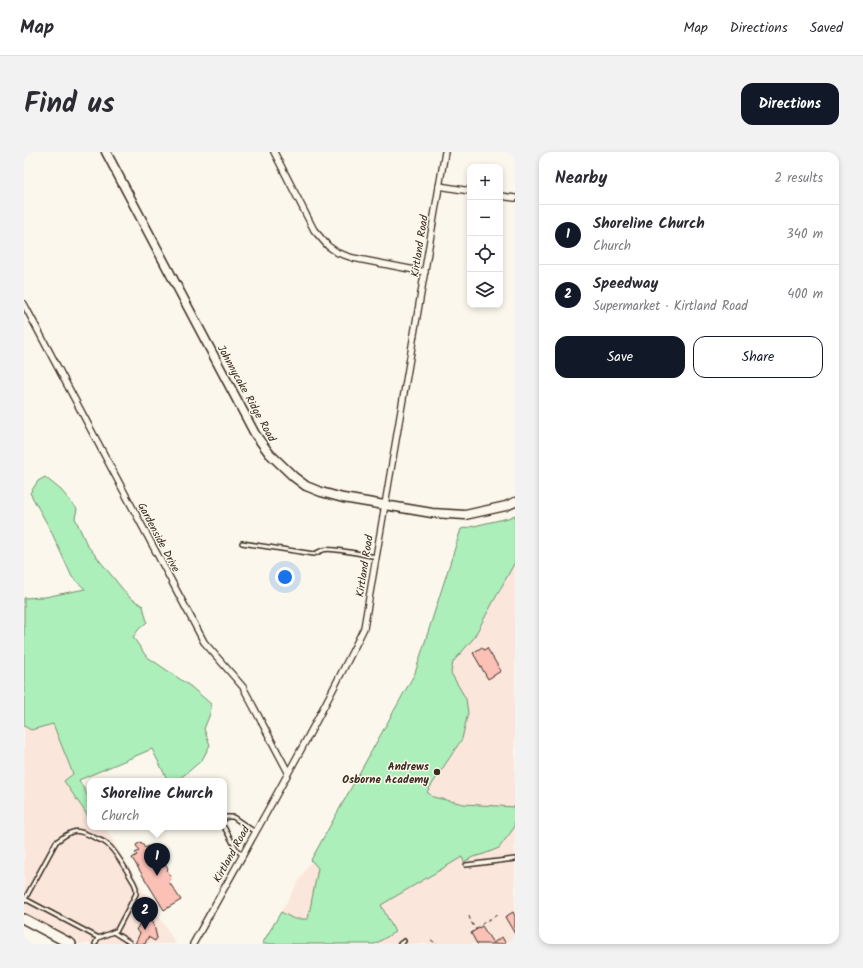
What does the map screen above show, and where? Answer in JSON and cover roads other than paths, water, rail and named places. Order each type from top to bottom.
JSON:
[{"type":"main road","name":"Johnnycake Ridge Road","points":[[106,152],[255,434],[269,453],[294,477],[306,486],[343,498],[432,513],[465,515],[506,506],[515,502]]},
{"type":"main road","points":[[24,919],[71,944]]},
{"type":"street","points":[[274,152],[314,230],[328,246],[338,253],[352,258],[425,272]]},
{"type":"street","name":"Kirtland Road","points":[[193,944],[342,674],[364,628],[445,152]]},
{"type":"street","points":[[439,186],[467,191]]},
{"type":"street","points":[[503,196],[515,198]]},
{"type":"street","name":"Gardenside Drive","points":[[24,304],[204,642],[243,687],[288,772]]},
{"type":"lane","points":[[242,543],[314,554],[324,549],[339,550],[376,557]]},
{"type":"lane","points":[[227,817],[233,818],[255,832]]},
{"type":"lane","points":[[226,830],[237,850],[242,855]]},
{"type":"lane","points":[[95,944],[98,938],[117,930],[136,894],[136,888],[114,850],[109,845],[82,831],[72,832],[56,842],[24,900],[97,936],[98,938]]},
{"type":"lane","points":[[466,865],[515,859]]},
{"type":"lane","points":[[113,932],[130,944]]},
{"type":"lane","points":[[400,944],[404,942]]},
{"type":"place","name":"Andrews Osborne Academy","points":[[437,772]]},
{"type":"place","name":"Shoreline Church","points":[[157,876]]},
{"type":"place","name":"Speedway","points":[[145,930]]}]
